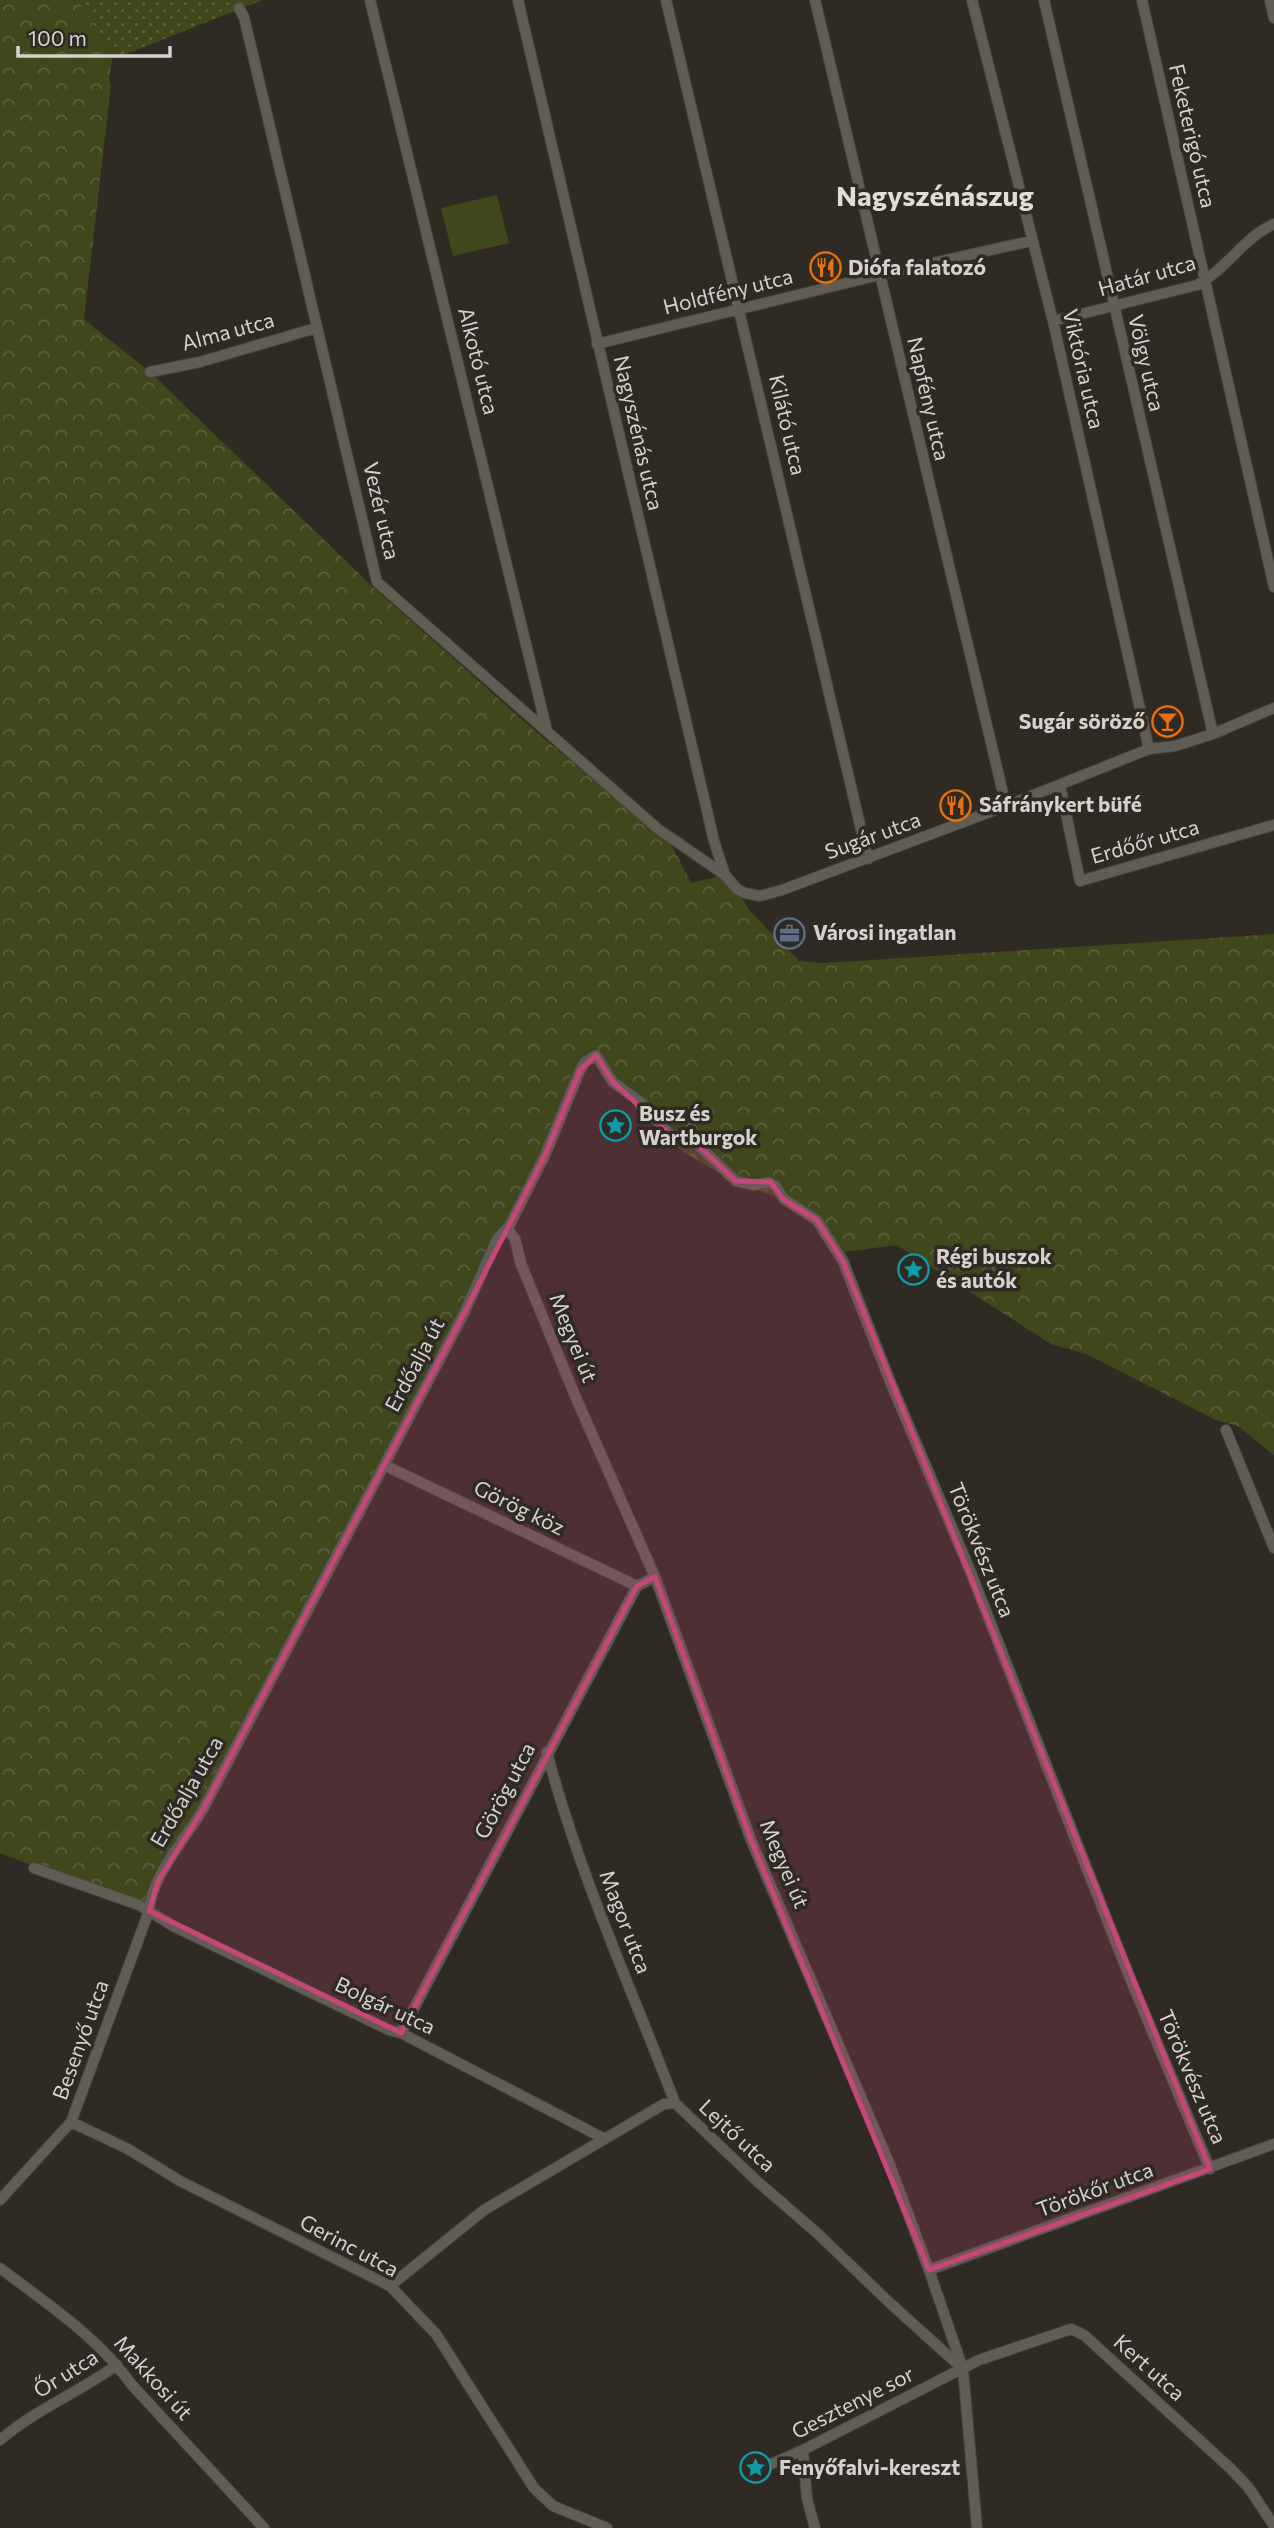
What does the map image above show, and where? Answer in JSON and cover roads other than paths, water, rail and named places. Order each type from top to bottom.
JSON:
[{"type":"street","name":"Alkotó utca","points":[[370,0],[547,731]]},
{"type":"street","name":"Nagyszénás utca","points":[[518,0],[714,841],[725,875]]},
{"type":"street","name":"Kilátó utca","points":[[666,0],[868,859]]},
{"type":"street","name":"Napfény utca","points":[[815,0],[1006,807]]},
{"type":"street","name":"Viktória utca","points":[[972,0],[1053,321],[1149,749]]},
{"type":"street","name":"Völgy utca","points":[[1044,0],[1213,734]]},
{"type":"street","name":"Feketerigó utca","points":[[1142,0],[1274,587]]},
{"type":"street","points":[[1270,0],[1274,18]]},
{"type":"street","name":"Vezér utca","points":[[239,8],[244,17],[377,582],[592,773],[659,829],[725,875]]},
{"type":"street","name":"Határ utca","points":[[1053,321],[1205,281],[1252,236],[1274,224]]},
{"type":"street","name":"Holdfény utca","points":[[597,344],[878,275],[1031,241]]},
{"type":"street","name":"Alma utca","points":[[150,372],[200,362],[316,328]]},
{"type":"street","name":"Sugár utca","points":[[725,875],[737,889],[760,896],[1006,807],[1149,749],[1175,746],[1213,734],[1274,708]]},
{"type":"street","name":"Erdőőr utca","points":[[1060,785],[1080,881],[1274,825]]},
{"type":"street","name":"Erdőalja út","points":[[264,1693],[464,1313],[497,1239],[507,1228],[545,1155],[580,1070],[586,1061],[596,1055]]},
{"type":"street","name":"Törökvész utca","points":[[596,1055],[615,1084],[639,1100],[669,1133],[690,1140],[702,1148],[734,1180],[750,1185],[769,1182],[776,1186],[784,1199],[817,1220],[843,1261],[969,1568],[1130,1978],[1210,2169]]},
{"type":"street","name":"Megyei út","points":[[507,1228],[515,1239],[521,1264],[655,1577],[751,1840],[890,2164],[929,2270],[963,2369],[977,2528]]},
{"type":"street","points":[[1226,1430],[1274,1548]]},
{"type":"street","name":"Görög köz","points":[[384,1465],[636,1586]]},
{"type":"street","points":[[636,1586],[655,1577]]},
{"type":"street","name":"Görög utca","points":[[401,2033],[636,1586]]},
{"type":"street","name":"Erdőalja utca","points":[[149,1911],[149,1903],[158,1881],[203,1809],[264,1693]]},
{"type":"street","name":"Magor utca","points":[[547,1752],[559,1798],[589,1882],[675,2103]]},
{"type":"street","name":"Bolgár utca","points":[[34,1868],[132,1902],[185,1932],[389,2030],[401,2033],[603,2138]]},
{"type":"street","name":"Besenyő utca","points":[[0,2200],[71,2122],[149,1911]]},
{"type":"street","name":"Lejtő utca","points":[[390,2286],[484,2210],[603,2138],[664,2104],[675,2103],[963,2369]]},
{"type":"street","name":"Gerinc utca","points":[[71,2122],[128,2149],[180,2181],[390,2286],[436,2334],[534,2488],[553,2506],[607,2528]]},
{"type":"street","name":"Törökőr utca","points":[[929,2270],[1274,2144]]},
{"type":"street","name":"Makkosi út","points":[[0,2268],[84,2331],[264,2528]]},
{"type":"street","name":"Kert utca","points":[[963,2369],[979,2360],[1062,2331],[1078,2331],[1241,2478],[1274,2526]]},
{"type":"street","name":"Őr utca","points":[[0,2440],[17,2426],[90,2384],[117,2365]]},
{"type":"street","name":"Gesztenye sor","points":[[760,2469],[963,2369]]},
{"type":"street","points":[[803,2450],[807,2499],[816,2528]]},
{"type":"place","name":"Diófa falatozó","points":[[825,268]]},
{"type":"place","name":"Sugár söröző","points":[[1168,722]]},
{"type":"place","name":"Sáfránykert büfé","points":[[956,805]]},
{"type":"place","name":"Városi ingatlan","points":[[790,933]]},
{"type":"place","name":"Busz és Wartburgok","points":[[616,1126]]},
{"type":"place","name":"Régi buszok és autók","points":[[913,1269]]},
{"type":"place","name":"Fenyőfalvi-kereszt","points":[[756,2468]]},
{"type":"district","name":"Nagyszénászug","points":[[935,196]]}]
